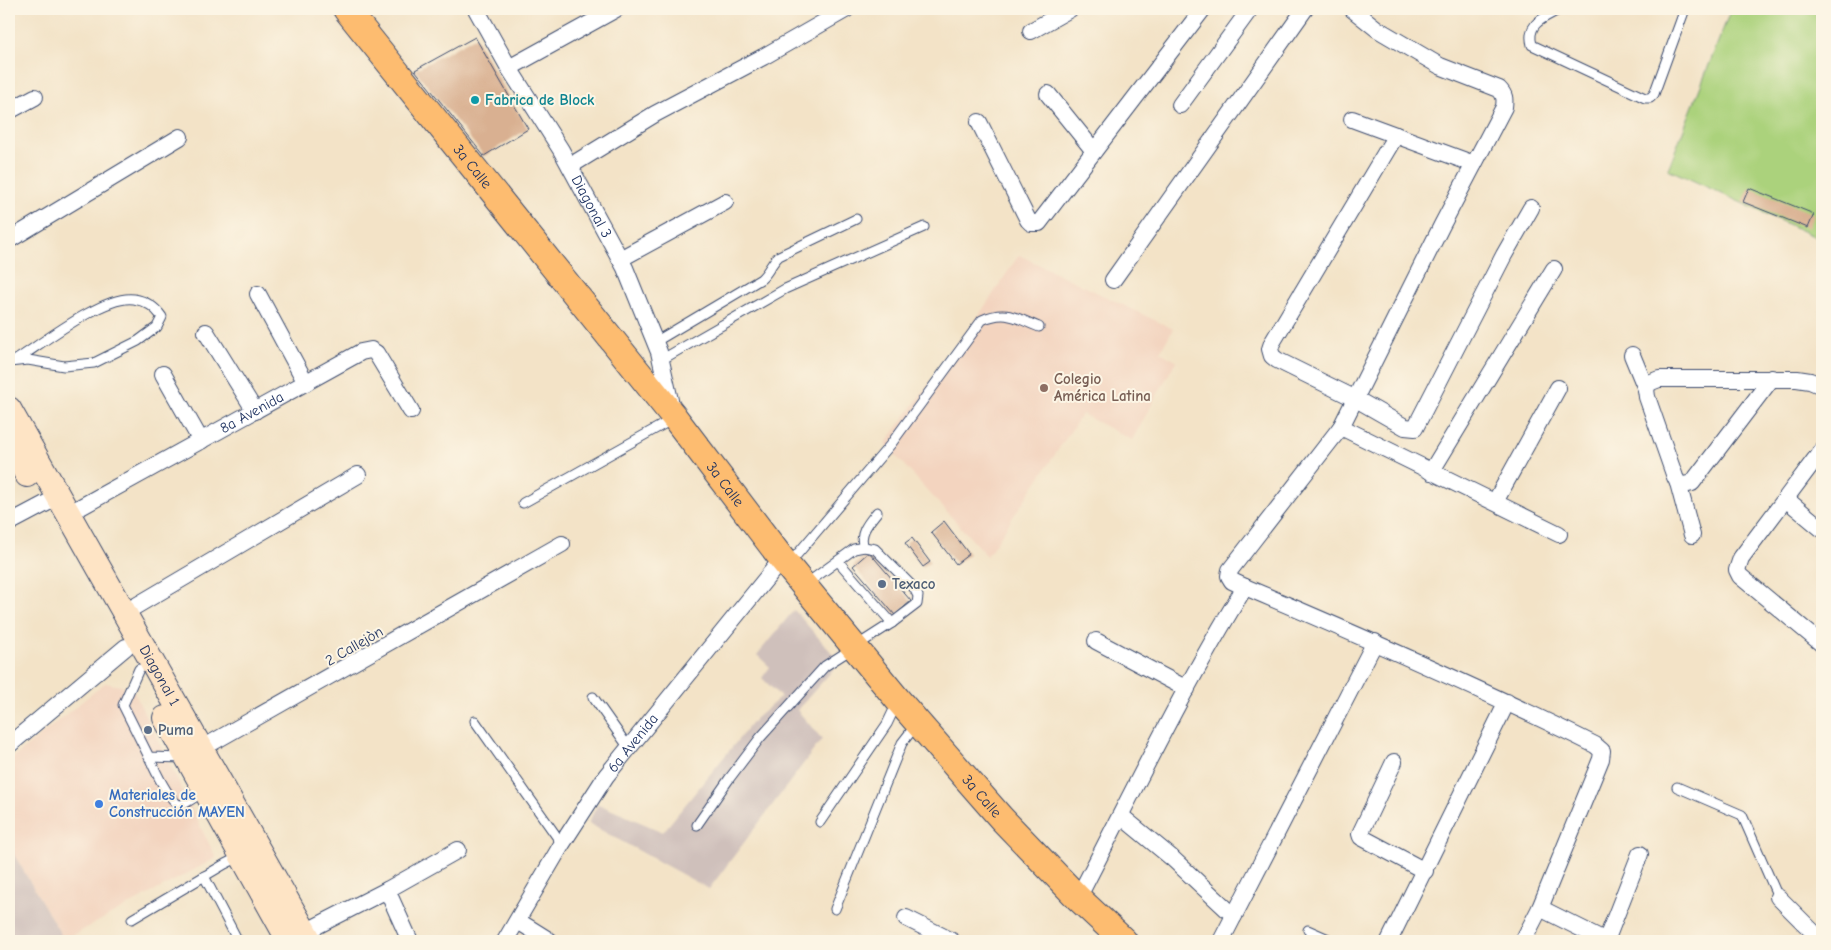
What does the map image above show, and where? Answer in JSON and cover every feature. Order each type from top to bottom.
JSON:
[{"type":"main road","name":"3a Calle","points":[[346,9],[675,418],[791,570],[898,700],[1001,818],[1078,898],[1124,941]]},
{"type":"main road","name":"Diagonal 1","points":[[9,409],[20,451],[124,613],[139,669],[193,753]]},
{"type":"main road","name":"Diagonal 1","points":[[62,516],[193,753],[301,938]]},
{"type":"main road","name":"Diagonal 1","points":[[213,787],[241,856],[301,938]]},
{"type":"street","name":"Diagonal 3","points":[[476,9],[509,68],[570,166],[620,259],[655,342],[675,418]]},
{"type":"street","points":[[509,68],[616,9]]},
{"type":"street","points":[[570,166],[656,114],[772,52],[847,9]]},
{"type":"street","points":[[1031,30],[1070,9]]},
{"type":"street","points":[[979,122],[1028,220],[1031,224],[1039,223],[1203,9]]},
{"type":"street","points":[[1180,105],[1250,9]]},
{"type":"street","points":[[1113,280],[1305,9]]},
{"type":"street","points":[[1357,9],[1377,29],[1440,66],[1499,89],[1504,94],[1504,107],[1341,427],[1230,570],[1229,576],[1232,580],[1245,587],[1375,642],[1507,702],[1595,745],[1602,751],[1601,759],[1540,908],[1523,941]]},
{"type":"street","points":[[1048,94],[1094,151]]},
{"type":"street","points":[[9,111],[35,97]]},
{"type":"street","points":[[1352,119],[1474,164]]},
{"type":"street","points":[[1396,135],[1272,343],[1270,349],[1272,356],[1277,360],[1356,399],[1405,427],[1414,428],[1504,255],[1531,208]]},
{"type":"street","points":[[9,240],[180,137]]},
{"type":"street","points":[[620,259],[725,202]]},
{"type":"street","points":[[1431,472],[1554,269]]},
{"type":"street","points":[[258,294],[306,382]]},
{"type":"street","points":[[206,332],[255,411]]},
{"type":"street","name":"8a Avenida","points":[[9,523],[62,516],[361,352],[371,350],[376,353],[411,411]]},
{"type":"street","points":[[1632,355],[1678,483],[1692,534]]},
{"type":"street","points":[[163,374],[201,441]]},
{"type":"street","points":[[1646,390],[1649,383],[1659,379],[1772,378],[1804,380],[1822,386]]},
{"type":"street","points":[[1678,483],[1684,485],[1692,483],[1772,378]]},
{"type":"street","points":[[1495,502],[1558,388]]},
{"type":"street","points":[[1341,427],[1559,534]]},
{"type":"street","points":[[1822,450],[1741,558],[1737,570],[1740,576],[1822,644]]},
{"type":"street","points":[[124,613],[358,475]]},
{"type":"street","points":[[1786,499],[1822,529]]},
{"type":"street","points":[[520,567],[562,544]]},
{"type":"street","name":"6a Avenida","points":[[505,941],[562,844],[606,776],[629,748],[791,570]]},
{"type":"street","points":[[1078,898],[1187,689],[1221,626],[1245,587]]},
{"type":"street","points":[[451,606],[469,597]]},
{"type":"street","points":[[399,636],[417,626]]},
{"type":"street","points":[[1096,641],[1187,689]]},
{"type":"street","points":[[1221,941],[1375,642]]},
{"type":"street","points":[[9,745],[133,643]]},
{"type":"street","points":[[339,670],[365,655]]},
{"type":"street","points":[[278,704],[304,690]]},
{"type":"street","points":[[1389,941],[1507,702]]},
{"type":"street","points":[[226,734],[252,719]]},
{"type":"street","points":[[1394,762],[1360,834],[1362,837],[1425,871]]},
{"type":"street","points":[[1121,816],[1172,858],[1234,916]]},
{"type":"street","points":[[301,938],[458,850]]},
{"type":"street","points":[[1540,908],[1587,937],[1606,941],[1640,854]]},
{"type":"street","points":[[387,890],[410,941]]},
{"type":"street","points":[[1778,897],[1822,941]]},
{"type":"street","points":[[906,918],[952,941]]},
{"type":"street","points":[[518,921],[550,941]]},
{"type":"lane","points":[[1560,9],[1539,20],[1532,29],[1530,37],[1532,45],[1645,98],[1650,98],[1654,94],[1686,9]]},
{"type":"lane","points":[[655,342],[761,279],[769,270],[773,261],[779,256],[856,219]]},
{"type":"lane","points":[[660,360],[785,289],[924,227]]},
{"type":"lane","points":[[120,299],[133,299],[149,304],[156,308],[162,317],[158,327],[138,341],[94,363],[64,366],[28,360],[12,361],[94,309],[120,299]]},
{"type":"lane","points":[[791,570],[891,444],[982,320],[994,315],[1007,315],[1039,327]]},
{"type":"lane","points":[[523,503],[675,418]]},
{"type":"lane","points":[[864,547],[861,542],[862,536],[868,523],[877,512]]},
{"type":"lane","points":[[697,825],[760,738],[825,666],[892,623],[917,604],[918,596],[914,588],[875,549],[864,547],[854,549],[838,561],[791,570]]},
{"type":"lane","points":[[838,561],[892,623]]},
{"type":"lane","points":[[469,597],[520,567]]},
{"type":"lane","points":[[417,626],[451,606]]},
{"type":"lane","name":"2 Callejòn","points":[[365,655],[399,636]]},
{"type":"lane","points":[[139,669],[123,704],[171,799],[177,804],[182,805],[213,787]]},
{"type":"lane","name":"2 Callejòn","points":[[304,690],[339,670]]},
{"type":"lane","points":[[593,696],[629,748]]},
{"type":"lane","points":[[820,822],[887,724],[898,700]]},
{"type":"lane","points":[[252,719],[278,704]]},
{"type":"lane","points":[[475,721],[562,844]]},
{"type":"lane","points":[[835,909],[902,743],[918,723]]},
{"type":"lane","points":[[149,758],[193,753],[226,734]]},
{"type":"lane","points":[[1677,787],[1742,815],[1778,897]]},
{"type":"lane","points":[[132,920],[241,856]]},
{"type":"lane","points":[[204,876],[238,941]]},
{"type":"lane","points":[[1308,930],[1333,941]]},
{"type":"shaded area","name":"Colegio América Latina","points":[[1019,255],[1173,329],[1160,352],[1176,361],[1132,440],[1082,414],[987,556],[885,444],[977,318]]},
{"type":"shaded area","points":[[794,610],[840,662],[797,710],[822,739],[709,889],[588,823],[598,804],[663,832],[755,719],[781,697],[762,678],[770,667],[757,655]]},
{"type":"shaded area","name":"Materiales de Construcción MAYEN","points":[[105,683],[132,688],[216,858],[64,940],[9,846],[9,761]]},
{"type":"shaded area","points":[[9,846],[64,940],[64,941],[9,941]]},
{"type":"green space","points":[[1731,9],[1822,9],[1822,240],[1668,169]]},
{"type":"building","name":"Fabrica de Block","points":[[475,37],[528,129],[484,156],[415,70]]},
{"type":"building","points":[[1749,188],[1814,214],[1808,228],[1743,202]]},
{"type":"building","points":[[944,521],[969,554],[956,564],[931,532]]},
{"type":"building","points":[[912,538],[930,562],[923,567],[905,543]]},
{"type":"building","name":"Texaco","points":[[869,552],[911,601],[895,615],[853,566]]},
{"type":"place","name":"Fabrica de Block","points":[[475,100]]},
{"type":"place","name":"Colegio América Latina","points":[[1044,388]]},
{"type":"place","name":"Texaco","points":[[882,584]]},
{"type":"place","name":"Puma","points":[[148,730]]},
{"type":"place","name":"Materiales de Construcción MAYEN","points":[[99,804]]}]
